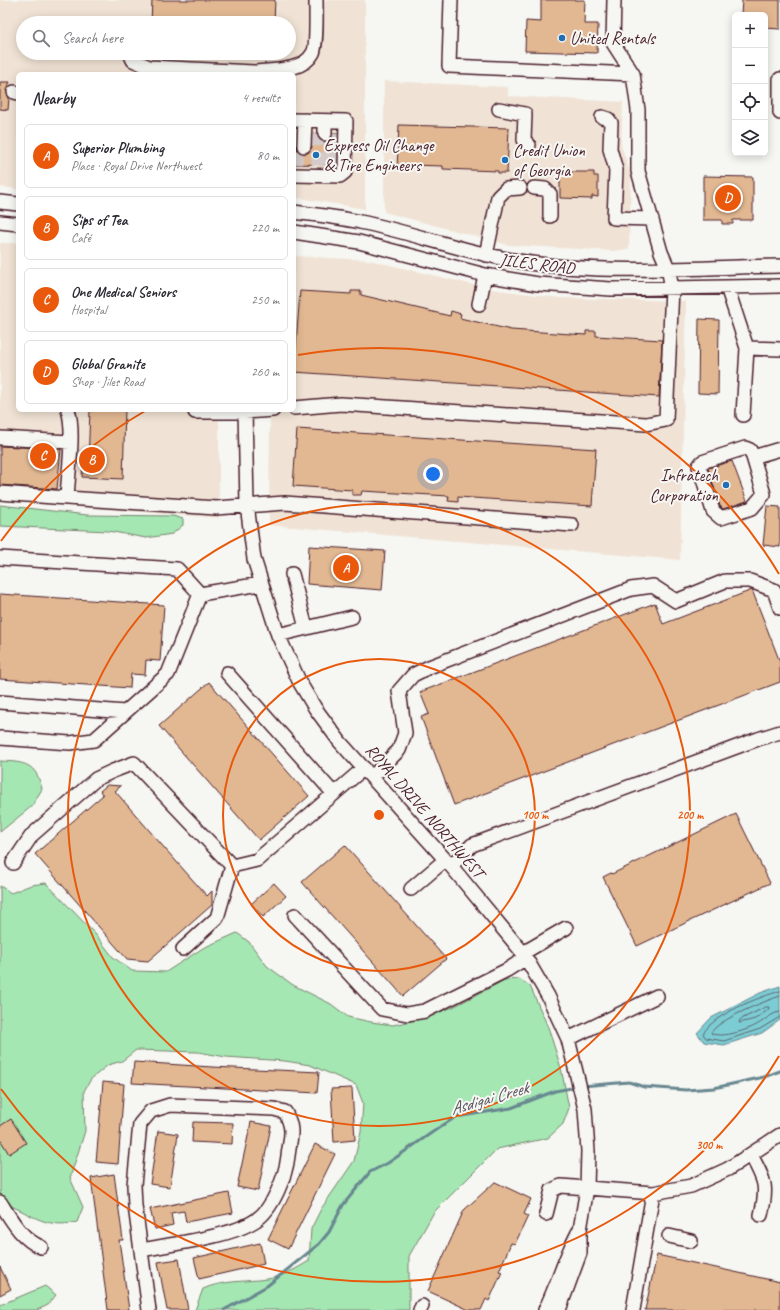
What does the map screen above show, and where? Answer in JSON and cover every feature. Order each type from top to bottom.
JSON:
[{"type":"street","points":[[263,72],[282,70],[304,64],[314,52],[316,0]]},
{"type":"street","points":[[451,0],[449,66],[633,74]]},
{"type":"street","points":[[296,408],[341,404],[646,424],[666,420],[672,288],[668,268],[661,252],[638,171],[638,110],[633,74],[613,42],[614,0]]},
{"type":"street","points":[[133,60],[149,66],[239,72]]},
{"type":"street","points":[[780,79],[780,114]]},
{"type":"street","points":[[499,109],[525,114],[524,140],[529,145]]},
{"type":"street","points":[[602,117],[608,119],[611,123],[610,149],[616,170],[614,218],[652,219]]},
{"type":"street","points":[[299,171],[324,170],[340,176],[345,172],[346,121],[325,127],[299,120],[300,146]]},
{"type":"street","points":[[486,255],[496,215],[498,197],[506,189],[520,188]]},
{"type":"street","points":[[534,188],[545,189],[550,194],[550,216]]},
{"type":"street","points":[[0,202],[16,204]]},
{"type":"street","name":"JILES ROAD","points":[[296,212],[360,222],[486,255],[573,268],[780,266]]},
{"type":"street","points":[[0,222],[16,224]]},
{"type":"street","name":"JILES ROAD","points":[[296,232],[359,242],[507,280],[574,287],[672,288],[780,286]]},
{"type":"street","points":[[479,304],[485,275]]},
{"type":"street","points":[[727,287],[747,348],[744,415]]},
{"type":"street","points":[[747,348],[780,349]]},
{"type":"street","points":[[67,498],[70,442],[69,412]]},
{"type":"street","name":"ROYAL DRIVE NORTHWEST","points":[[245,412],[247,505],[254,559],[278,635],[300,683],[315,708],[340,742],[448,863],[524,956],[548,996],[573,1053],[585,1109],[588,1151],[587,1188],[580,1230],[580,1253],[559,1310]]},
{"type":"street","points":[[0,438],[70,442]]},
{"type":"street","points":[[745,448],[750,450],[753,457],[764,494],[752,508],[721,518],[713,511],[699,466],[702,462],[745,448]]},
{"type":"street","points":[[753,457],[780,449]]},
{"type":"street","points":[[0,493],[216,508],[247,505],[285,504],[572,525]]},
{"type":"street","points":[[0,558],[177,569],[200,594]]},
{"type":"street","points":[[292,574],[306,628]]},
{"type":"street","points":[[232,866],[257,860],[334,794],[399,750],[405,733],[399,691],[413,675],[429,667],[631,589],[653,586],[676,601],[725,581],[750,581],[774,590],[780,608]]},
{"type":"street","points":[[200,594],[261,584]]},
{"type":"street","points":[[0,738],[70,743],[94,740],[168,674],[200,594]]},
{"type":"street","points":[[278,635],[352,617]]},
{"type":"street","points":[[227,673],[334,794]]},
{"type":"street","points":[[0,702],[125,712]]},
{"type":"street","points":[[411,889],[472,845],[750,741],[780,732]]},
{"type":"street","points":[[13,863],[32,836],[96,779],[134,763],[232,866]]},
{"type":"street","points":[[183,949],[218,918],[232,866]]},
{"type":"street","points":[[295,915],[382,1009],[407,1014],[425,1011],[507,970],[524,956],[566,928]]},
{"type":"street","points":[[568,1040],[657,996]]},
{"type":"street","points":[[141,1250],[240,1230],[258,1220],[268,1208],[287,1169],[292,1130],[291,1122],[285,1112],[274,1109],[170,1105],[151,1111],[140,1124],[135,1179],[135,1206],[149,1310]]},
{"type":"street","points":[[546,1214],[552,1190],[561,1186],[653,1193],[692,1186],[728,1169],[780,1135]]},
{"type":"street","points":[[750,1155],[764,1180],[765,1199],[761,1215]]},
{"type":"street","points":[[633,1310],[653,1193]]},
{"type":"street","points":[[0,1202],[22,1235],[30,1242],[41,1247]]},
{"type":"street","name":"ROYAL DRIVE NORTHWEST","points":[[544,1310],[553,1294],[569,1249],[580,1230]]},
{"type":"street","points":[[668,1236],[691,1241]]},
{"type":"shaded area","points":[[0,0],[365,0],[365,209],[296,197],[296,72],[16,72],[16,189],[0,187]]},
{"type":"shaded area","name":"Credit Union of Georgia","points":[[384,81],[508,87],[508,96],[623,102],[621,145],[631,175],[629,249],[613,251],[508,245],[384,212]]},
{"type":"shaded area","points":[[0,243],[16,243],[16,412],[219,412],[219,518],[0,501]]},
{"type":"shaded area","points":[[296,256],[369,260],[491,289],[560,298],[686,301],[680,560],[269,525],[270,412],[296,412]]},
{"type":"green space","points":[[0,505],[87,515],[173,516],[183,519],[183,525],[172,534],[146,538],[108,531],[0,526]]},
{"type":"green space","points":[[0,761],[23,763],[33,769],[42,789],[32,806],[0,832]]},
{"type":"green space","points":[[46,883],[96,935],[113,957],[132,971],[166,972],[203,948],[237,933],[249,942],[267,966],[293,985],[331,1004],[348,1017],[371,1022],[393,1025],[420,1019],[453,1007],[505,980],[519,979],[530,986],[548,1027],[561,1068],[569,1108],[563,1124],[548,1138],[497,1149],[434,1212],[409,1256],[409,1310],[195,1310],[203,1289],[218,1284],[273,1278],[289,1272],[309,1261],[311,1229],[321,1209],[354,1161],[361,1132],[363,1103],[356,1085],[310,1065],[285,1061],[226,1057],[198,1052],[136,1050],[122,1061],[108,1065],[91,1079],[84,1091],[85,1131],[70,1178],[83,1207],[77,1222],[54,1224],[45,1222],[0,1202],[0,886],[11,893],[31,885]]},
{"type":"green space","points":[[45,1286],[56,1295],[48,1305],[37,1310],[0,1310],[0,1305]]},
{"type":"water","points":[[780,986],[780,1020],[762,1033],[724,1045],[704,1042],[697,1033],[711,1018],[760,993]]},
{"type":"building","points":[[152,0],[275,0],[274,16],[151,16]]},
{"type":"building","name":"United Rentals","points":[[541,0],[585,0],[584,24],[598,24],[597,53],[525,51],[526,21],[541,22]]},
{"type":"building","points":[[742,0],[780,0],[780,29],[768,28],[768,12],[741,12]]},
{"type":"building","points":[[0,82],[10,82],[6,90],[9,98],[8,110],[0,109]]},
{"type":"building","points":[[399,125],[509,128],[507,173],[498,173],[498,171],[443,169],[443,166],[411,165],[411,169],[397,169]]},
{"type":"building","name":"Express Oil Change & Tire Engineers","points":[[312,134],[317,134],[318,138],[325,142],[329,141],[333,134],[338,134],[337,165],[296,164],[296,146],[300,153],[308,153],[312,147]]},
{"type":"building","points":[[560,172],[594,172],[594,176],[598,176],[598,197],[592,196],[592,199],[560,198]]},
{"type":"building","points":[[703,176],[753,177],[753,220],[733,220],[733,224],[722,224],[722,220],[703,220]]},
{"type":"building","points":[[300,291],[351,294],[351,291],[361,291],[361,295],[450,316],[451,311],[461,314],[460,318],[511,330],[586,335],[586,331],[596,331],[596,336],[662,340],[659,397],[296,372],[296,345]]},
{"type":"building","points":[[699,319],[719,320],[718,394],[698,393]]},
{"type":"building","points":[[90,412],[125,412],[123,479],[82,477],[83,464],[88,464]]},
{"type":"building","points":[[297,429],[596,449],[592,506],[458,497],[458,502],[448,501],[449,496],[362,491],[361,495],[352,495],[352,490],[293,486]]},
{"type":"building","points":[[0,446],[61,449],[57,489],[0,485]]},
{"type":"building","name":"Infratech Corporation","points":[[732,461],[747,501],[723,509],[720,506],[708,468]]},
{"type":"building","points":[[767,506],[780,507],[780,547],[763,545]]},
{"type":"building","points":[[309,546],[385,551],[382,590],[307,584]]},
{"type":"building","points":[[752,590],[780,662],[780,682],[454,805],[421,717],[429,714],[420,692],[655,603],[663,624]]},
{"type":"building","points":[[0,594],[164,605],[160,661],[146,660],[145,675],[131,674],[130,688],[0,679]]},
{"type":"building","points":[[209,682],[309,796],[259,840],[159,726]]},
{"type":"building","points":[[107,785],[121,786],[115,791],[207,896],[212,891],[212,905],[148,961],[127,959],[35,854],[103,795],[100,791]]},
{"type":"building","points":[[736,814],[770,883],[637,946],[603,877]]},
{"type":"building","points":[[345,845],[446,959],[403,996],[302,882]]},
{"type":"building","points":[[274,883],[286,896],[263,917],[251,904]]},
{"type":"building","points":[[134,1062],[319,1072],[317,1093],[132,1083]]},
{"type":"building","points":[[103,1082],[124,1084],[118,1164],[96,1162]]},
{"type":"building","points":[[352,1088],[355,1140],[334,1142],[331,1089]]},
{"type":"building","points":[[11,1119],[26,1143],[9,1154],[0,1139],[0,1126]]},
{"type":"building","points":[[193,1122],[233,1123],[232,1144],[192,1142]]},
{"type":"building","points":[[251,1122],[271,1126],[258,1191],[237,1187]]},
{"type":"building","points":[[158,1131],[178,1134],[170,1187],[150,1184]]},
{"type":"building","points":[[315,1144],[335,1154],[288,1249],[268,1239]]},
{"type":"building","points":[[114,1174],[123,1240],[119,1240],[129,1310],[108,1310],[91,1178]]},
{"type":"building","points":[[495,1182],[531,1199],[524,1214],[528,1216],[515,1244],[511,1243],[499,1271],[502,1272],[489,1301],[486,1299],[481,1310],[469,1310],[428,1291],[464,1210]]},
{"type":"building","points":[[229,1193],[233,1213],[186,1222],[184,1211],[171,1213],[173,1225],[155,1229],[150,1209]]},
{"type":"building","points":[[260,1243],[264,1264],[199,1279],[194,1258]]},
{"type":"building","points":[[657,1255],[780,1282],[780,1310],[645,1310]]},
{"type":"building","points":[[179,1259],[188,1310],[167,1310],[158,1262]]},
{"type":"building","points":[[0,1267],[11,1289],[0,1295]]},
{"type":"waterway","name":"Asdigai Creek","points":[[582,1086],[629,1082],[644,1087],[686,1090],[714,1088],[764,1077],[780,1071]]},
{"type":"waterway","name":"Asdigai Creek","points":[[224,1310],[267,1286],[319,1244],[329,1232],[343,1205],[370,1172],[388,1163],[440,1127],[456,1117],[511,1108],[555,1091],[577,1087]]},
{"type":"tunnel","points":[[318,134],[318,165]]},
{"type":"tunnel","points":[[331,165],[332,134]]},
{"type":"tunnel","points":[[296,164],[297,146]]},
{"type":"place","name":"United Rentals","points":[[562,38]]},
{"type":"place","name":"Express Oil Change & Tire Engineers","points":[[316,155]]},
{"type":"place","name":"Credit Union of Georgia","points":[[505,160]]},
{"type":"place","name":"Global Granite","points":[[728,198]]},
{"type":"place","name":"One Medical Seniors","points":[[43,456]]},
{"type":"place","name":"Sips of Tea","points":[[92,460]]},
{"type":"place","name":"Infratech Corporation","points":[[726,485]]},
{"type":"place","name":"Superior Plumbing","points":[[346,568]]}]
